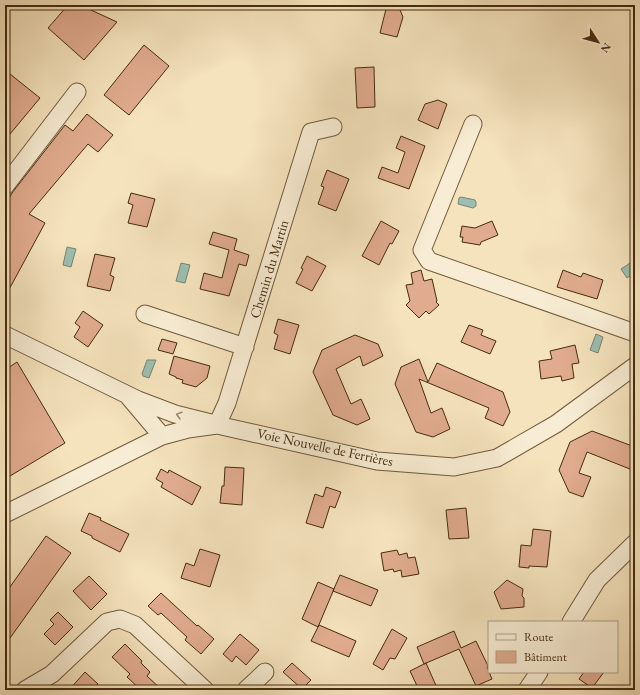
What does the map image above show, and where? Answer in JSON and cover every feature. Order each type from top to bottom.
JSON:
[{"type":"street","points":[[5,186],[77,92]]},
{"type":"street","points":[[473,124],[422,250],[429,261],[635,333]]},
{"type":"street","name":"Chemin du Martin","points":[[217,425],[227,403],[245,347],[311,132],[333,127]]},
{"type":"street","points":[[145,314],[245,347]]},
{"type":"street","points":[[5,335],[126,394],[175,414],[217,425]]},
{"type":"street","name":"Voie Nouvelle de Ferrières","points":[[5,514],[162,436],[217,425],[377,461],[454,467],[498,458],[556,424],[635,366]]},
{"type":"street","points":[[126,394],[162,436]]},
{"type":"street","points":[[572,621],[597,580],[635,543]]},
{"type":"street","points":[[25,690],[52,674],[107,622],[120,619],[135,625],[205,690]]},
{"type":"street","points":[[246,690],[265,672]]},
{"type":"street","points":[[526,690],[538,673]]},
{"type":"water","points":[[461,197],[475,200],[476,206],[473,208],[458,204],[459,198]]},
{"type":"water","points":[[67,247],[76,249],[71,267],[63,265]]},
{"type":"water","points":[[635,260],[635,272],[627,278],[621,269]]},
{"type":"water","points":[[181,263],[190,265],[185,283],[176,281]]},
{"type":"water","points":[[596,334],[603,337],[598,353],[590,350]]},
{"type":"water","points":[[147,360],[156,360],[149,378],[143,376],[142,374]]},
{"type":"building","points":[[68,5],[80,5],[117,22],[84,60],[48,28]]},
{"type":"building","points":[[387,5],[398,5],[403,17],[397,37],[380,33]]},
{"type":"building","points":[[144,45],[169,66],[129,115],[104,95]]},
{"type":"building","points":[[374,67],[375,107],[357,108],[355,68]]},
{"type":"building","points":[[5,70],[40,98],[5,140]]},
{"type":"building","points":[[438,100],[447,104],[438,129],[418,120],[425,104]]},
{"type":"building","points":[[87,114],[113,135],[98,152],[88,144],[29,214],[45,223],[5,297],[5,206],[12,193],[65,125],[73,131]]},
{"type":"building","points":[[401,136],[425,146],[409,189],[378,178],[382,167],[398,173],[405,152],[396,148]]},
{"type":"building","points":[[327,170],[349,179],[336,211],[318,204],[324,187],[321,186]]},
{"type":"building","points":[[131,193],[155,199],[147,227],[128,223],[133,205],[128,203]]},
{"type":"building","points":[[381,221],[399,231],[392,244],[390,243],[379,265],[362,256]]},
{"type":"building","points":[[492,221],[498,235],[481,242],[480,245],[462,242],[463,237],[460,237],[462,226],[475,228]]},
{"type":"building","points":[[213,232],[237,239],[234,250],[249,255],[246,266],[239,264],[229,296],[200,289],[204,273],[222,278],[229,250],[209,244]]},
{"type":"building","points":[[95,254],[115,258],[110,275],[114,277],[110,291],[87,286]]},
{"type":"building","points":[[307,256],[326,266],[312,291],[296,283],[303,269],[301,268]]},
{"type":"building","points":[[421,270],[424,281],[432,279],[436,302],[439,305],[429,314],[426,311],[419,318],[406,305],[410,301],[406,285],[413,284],[411,273]]},
{"type":"building","points":[[563,270],[581,277],[583,273],[603,280],[597,299],[557,287]]},
{"type":"building","points":[[83,311],[103,325],[88,347],[74,337],[80,327],[75,323]]},
{"type":"building","points":[[278,319],[299,325],[290,354],[274,349],[278,335],[274,333]]},
{"type":"building","points":[[469,325],[483,330],[481,335],[496,341],[490,354],[461,342]]},
{"type":"building","points":[[355,335],[378,344],[383,356],[363,366],[360,356],[336,369],[351,404],[361,399],[370,419],[357,425],[333,415],[313,372],[322,350]]},
{"type":"building","points":[[162,339],[177,343],[173,354],[158,350]]},
{"type":"building","points":[[575,345],[579,363],[572,364],[574,378],[562,381],[561,376],[541,379],[539,361],[552,359],[550,351]]},
{"type":"building","points":[[174,356],[210,366],[207,378],[196,387],[182,383],[183,380],[169,374]]},
{"type":"building","points":[[419,359],[428,382],[437,363],[503,392],[510,412],[503,426],[485,418],[489,408],[419,379],[431,413],[442,408],[450,429],[433,437],[416,432],[395,384],[401,367]]},
{"type":"building","points":[[17,362],[65,443],[5,479],[5,370]]},
{"type":"building","points":[[592,431],[635,447],[635,471],[587,452],[579,473],[591,477],[583,497],[569,492],[559,470],[570,442]]},
{"type":"building","points":[[225,467],[244,468],[242,505],[220,503],[222,486],[224,486]]},
{"type":"building","points":[[161,469],[168,473],[169,470],[201,487],[192,505],[161,487],[163,483],[156,479]]},
{"type":"building","points":[[326,487],[341,492],[335,508],[330,506],[323,528],[306,523],[315,494],[323,497]]},
{"type":"building","points":[[466,508],[469,538],[449,539],[446,510]]},
{"type":"building","points":[[89,513],[129,534],[120,552],[81,531]]},
{"type":"building","points":[[533,529],[551,531],[547,567],[519,567],[521,545],[531,546]]},
{"type":"building","points":[[46,536],[71,553],[5,645],[5,594]]},
{"type":"building","points":[[200,549],[220,555],[210,587],[181,578],[186,563],[194,566]]},
{"type":"building","points":[[397,550],[399,555],[407,553],[408,558],[415,557],[419,574],[402,577],[401,570],[394,572],[393,569],[384,571],[381,553]]},
{"type":"building","points":[[340,575],[378,590],[371,606],[333,591]]},
{"type":"building","points":[[89,576],[107,594],[91,610],[73,591]]},
{"type":"building","points":[[507,580],[523,589],[522,596],[524,598],[524,607],[501,609],[494,592]]},
{"type":"building","points":[[318,582],[334,589],[318,627],[302,619]]},
{"type":"building","points":[[161,593],[197,626],[198,625],[214,639],[201,654],[185,640],[187,637],[161,613],[158,615],[148,606]]},
{"type":"building","points":[[58,612],[73,627],[55,645],[44,634],[54,624],[50,620]]},
{"type":"building","points":[[319,625],[356,641],[349,657],[311,641]]},
{"type":"building","points":[[392,629],[407,638],[395,659],[390,658],[383,670],[373,664]]},
{"type":"building","points":[[454,631],[461,648],[476,641],[488,666],[488,673],[490,673],[492,679],[476,686],[459,649],[424,664],[417,647]]},
{"type":"building","points":[[240,634],[259,650],[246,665],[236,656],[232,662],[223,654]]},
{"type":"building","points":[[125,644],[142,661],[141,663],[150,672],[147,676],[162,690],[141,690],[127,677],[130,674],[112,657]]},
{"type":"building","points":[[292,663],[311,680],[302,689],[283,672]]},
{"type":"building","points":[[426,663],[438,690],[419,690],[410,671]]},
{"type":"building","points":[[85,672],[98,684],[92,690],[69,690]]},
{"type":"building","points":[[583,673],[603,673],[592,688],[579,679]]}]
